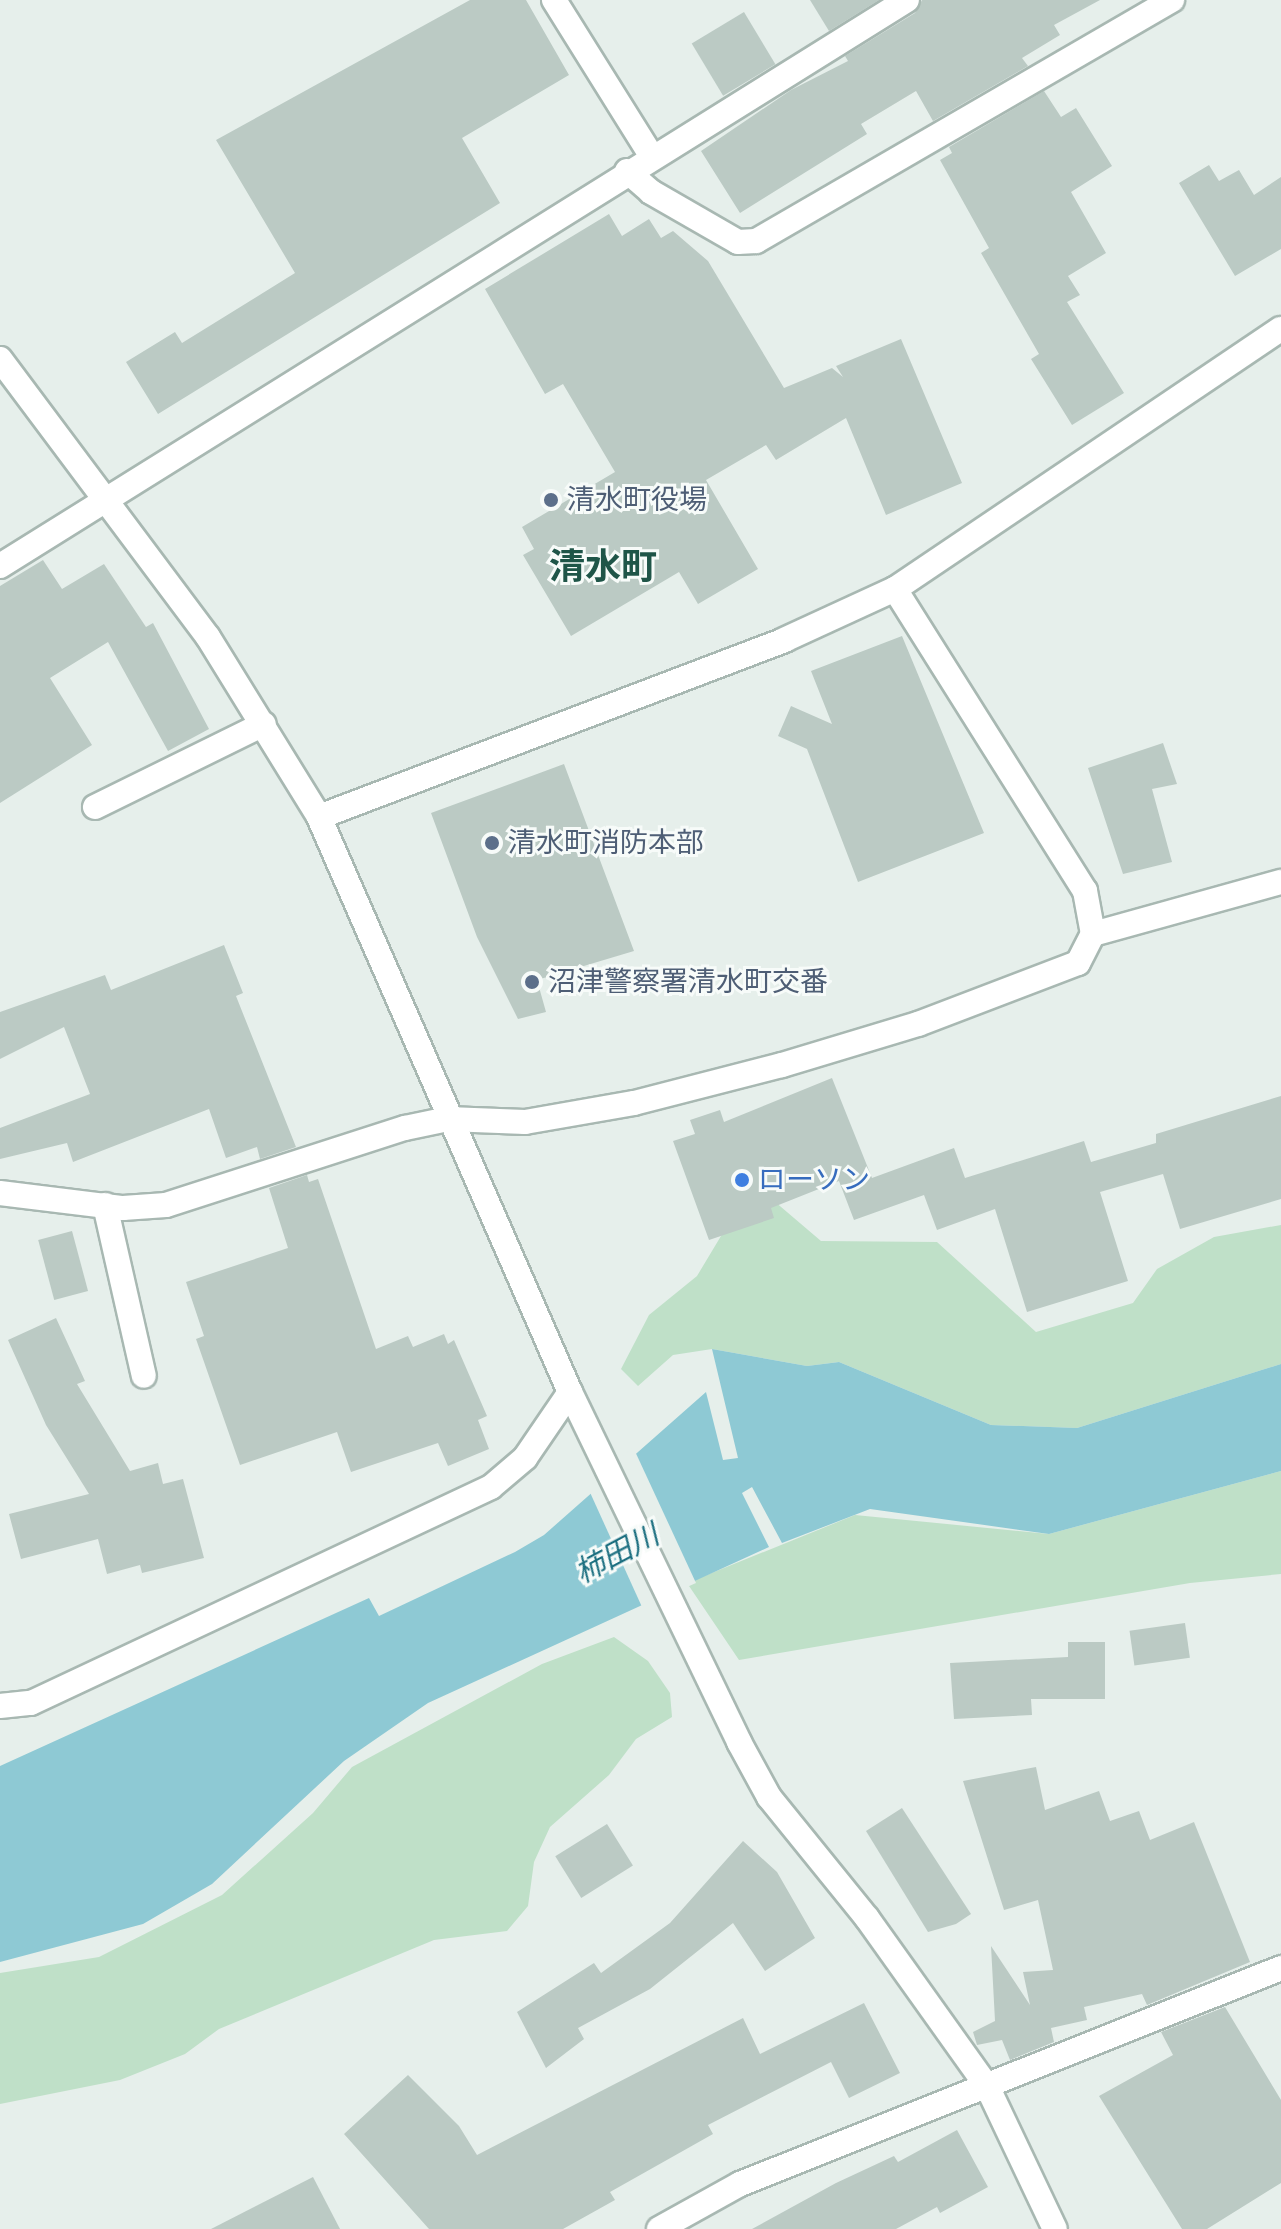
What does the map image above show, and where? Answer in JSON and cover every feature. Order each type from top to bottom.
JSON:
[{"type":"street","points":[[554,0],[651,155]]},
{"type":"street","points":[[0,566],[103,497],[651,155],[907,0]]},
{"type":"street","points":[[627,171],[651,192],[738,242],[756,241],[1172,0]]},
{"type":"street","points":[[319,817],[784,640],[895,589],[1281,329]]},
{"type":"street","points":[[0,359],[103,497],[264,724],[319,817],[448,1119],[570,1392],[706,1676],[769,1797],[867,1918],[987,2086],[1055,2229]]},
{"type":"street","points":[[0,1193],[105,1205],[166,1205],[448,1119],[525,1122],[634,1103],[782,1065],[1044,980],[1078,963],[1093,934],[1085,891],[895,589]]},
{"type":"street","points":[[95,807],[264,724]]},
{"type":"street","points":[[1093,934],[1281,882]]},
{"type":"street","points":[[105,1205],[144,1376]]},
{"type":"street","points":[[0,1706],[31,1703],[491,1487],[525,1458],[570,1392]]},
{"type":"street","points":[[659,2229],[740,2184],[1281,1968]]},
{"type":"green space","points":[[767,1195],[821,1241],[937,1242],[1036,1332],[1133,1303],[1157,1269],[1214,1237],[1281,1225],[1281,1364],[1077,1428],[991,1425],[839,1362],[807,1366],[712,1349],[673,1355],[638,1386],[621,1369],[649,1315],[697,1276],[733,1216]]},
{"type":"green space","points":[[1281,1471],[1281,1574],[1190,1583],[739,1660],[687,1583],[855,1515],[1049,1534]]},
{"type":"green space","points":[[614,1637],[648,1661],[670,1693],[672,1717],[636,1739],[609,1775],[550,1827],[534,1862],[528,1906],[507,1931],[434,1940],[219,2029],[185,2054],[120,2080],[0,2104],[0,1973],[99,1957],[222,1895],[313,1813],[352,1767],[542,1664]]},
{"type":"water","name":"柿田川","points":[[712,1349],[807,1366],[839,1362],[991,1425],[1077,1428],[1281,1364],[1281,1471],[1049,1534],[870,1509],[782,1543],[752,1487],[742,1493],[769,1547],[428,1703],[344,1761],[212,1884],[143,1924],[0,1962],[0,1766],[369,1598],[379,1616],[515,1552],[544,1535],[706,1392],[723,1460],[738,1458]]},
{"type":"pier","points":[[633,1447],[696,1583],[642,1607],[588,1488]]},
{"type":"building","points":[[470,0],[526,0],[569,75],[462,138],[500,203],[158,414],[126,362],[175,332],[182,343],[295,273],[216,140]]},
{"type":"building","points":[[810,0],[879,0],[829,31]]},
{"type":"building","points":[[922,0],[1100,0],[1054,25],[1060,35],[1022,58],[1028,66],[933,121],[916,91],[861,124],[867,134],[740,213],[701,151],[791,90],[848,61],[845,56],[915,13]]},
{"type":"building","points":[[744,12],[775,64],[723,96],[692,43]]},
{"type":"building","points":[[1044,91],[1061,117],[1076,108],[1112,166],[1071,192],[1106,253],[1068,276],[1080,295],[1067,302],[1124,393],[1072,425],[1031,359],[1039,354],[981,253],[989,248],[940,160],[952,153],[949,147]]},
{"type":"building","points":[[1209,165],[1219,181],[1239,170],[1254,195],[1281,177],[1281,249],[1235,276],[1179,183]]},
{"type":"building","points":[[609,214],[622,236],[649,219],[661,238],[673,231],[708,261],[784,388],[832,368],[843,377],[836,366],[901,339],[962,483],[886,515],[846,418],[776,460],[766,445],[706,480],[758,569],[698,604],[679,572],[571,636],[523,555],[534,549],[522,527],[615,472],[563,384],[545,394],[485,289]]},
{"type":"building","points":[[43,560],[62,589],[104,564],[146,627],[153,623],[209,729],[168,751],[108,642],[50,678],[92,745],[0,803],[0,586]]},
{"type":"building","points":[[902,636],[984,833],[858,882],[807,749],[778,736],[791,706],[832,724],[811,671]]},
{"type":"building","points":[[1163,743],[1177,784],[1152,789],[1172,862],[1123,874],[1088,768]]},
{"type":"building","points":[[564,764],[634,951],[537,980],[546,1012],[518,1019],[477,937],[431,813]]},
{"type":"building","points":[[224,945],[243,993],[236,996],[296,1147],[260,1159],[257,1147],[226,1158],[209,1109],[73,1162],[67,1143],[0,1159],[0,1128],[90,1094],[64,1027],[0,1059],[0,1012],[105,975],[111,990]]},
{"type":"building","points":[[832,1078],[872,1178],[954,1148],[965,1178],[1084,1141],[1091,1162],[1156,1143],[1156,1134],[1281,1096],[1281,1199],[1180,1229],[1163,1174],[1100,1192],[1128,1281],[1027,1312],[995,1209],[937,1230],[924,1195],[854,1220],[839,1181],[771,1208],[774,1218],[709,1240],[673,1141],[695,1134],[690,1120],[720,1110],[724,1122]]},
{"type":"building","points":[[307,1175],[309,1182],[318,1179],[376,1349],[408,1336],[413,1347],[444,1334],[448,1344],[454,1340],[487,1416],[478,1420],[489,1449],[448,1466],[438,1443],[351,1472],[337,1432],[240,1465],[196,1339],[204,1336],[186,1282],[288,1248],[269,1188]]},
{"type":"building","points":[[72,1231],[88,1291],[54,1300],[38,1240]]},
{"type":"building","points":[[56,1318],[85,1381],[77,1384],[130,1471],[158,1463],[163,1484],[183,1479],[204,1558],[142,1573],[140,1565],[107,1574],[98,1539],[21,1559],[9,1514],[89,1494],[46,1425],[8,1340]]},
{"type":"building","points":[[1185,1623],[1190,1658],[1134,1665],[1130,1631]]},
{"type":"building","points":[[1068,1642],[1105,1642],[1105,1699],[1031,1699],[1032,1715],[954,1719],[950,1663],[1068,1657]]},
{"type":"building","points":[[1036,1767],[1045,1810],[1099,1791],[1110,1821],[1139,1811],[1150,1840],[1194,1822],[1250,1962],[1147,2005],[1142,1994],[1084,2007],[1087,2020],[1051,2028],[1054,2042],[1010,2060],[1002,2040],[977,2045],[973,2032],[995,2021],[991,1946],[1030,2005],[1023,1972],[1053,1970],[1038,1900],[1004,1910],[963,1781]]},
{"type":"building","points":[[902,1808],[971,1914],[956,1924],[928,1932],[866,1831]]},
{"type":"building","points":[[607,1824],[633,1866],[581,1898],[555,1856]]},
{"type":"building","points":[[743,1841],[777,1872],[815,1938],[765,1971],[733,1923],[650,1989],[578,2028],[584,2039],[546,2068],[517,2012],[594,1963],[601,1973],[670,1923]]},
{"type":"building","points":[[864,2003],[900,2073],[849,2098],[831,2062],[708,2125],[713,2134],[610,2192],[615,2200],[563,2229],[429,2229],[344,2134],[408,2075],[459,2126],[477,2155],[743,2018],[760,2054]]},
{"type":"building","points":[[1225,2007],[1281,2100],[1281,2183],[1207,2229],[1182,2229],[1099,2096],[1173,2055],[1161,2032]]},
{"type":"building","points":[[957,2130],[988,2187],[940,2213],[937,2207],[896,2229],[752,2229],[836,2183],[894,2156],[898,2162]]},
{"type":"building","points":[[313,2177],[340,2229],[211,2229]]},
{"type":"place","name":"清水町役場","points":[[551,500]]},
{"type":"place","name":"清水町消防本部","points":[[492,843]]},
{"type":"place","name":"沼津警察署清水町交番","points":[[532,982]]},
{"type":"place","name":"ローソン","points":[[742,1180]]},
{"type":"district","name":"清水町","points":[[603,567]]}]
